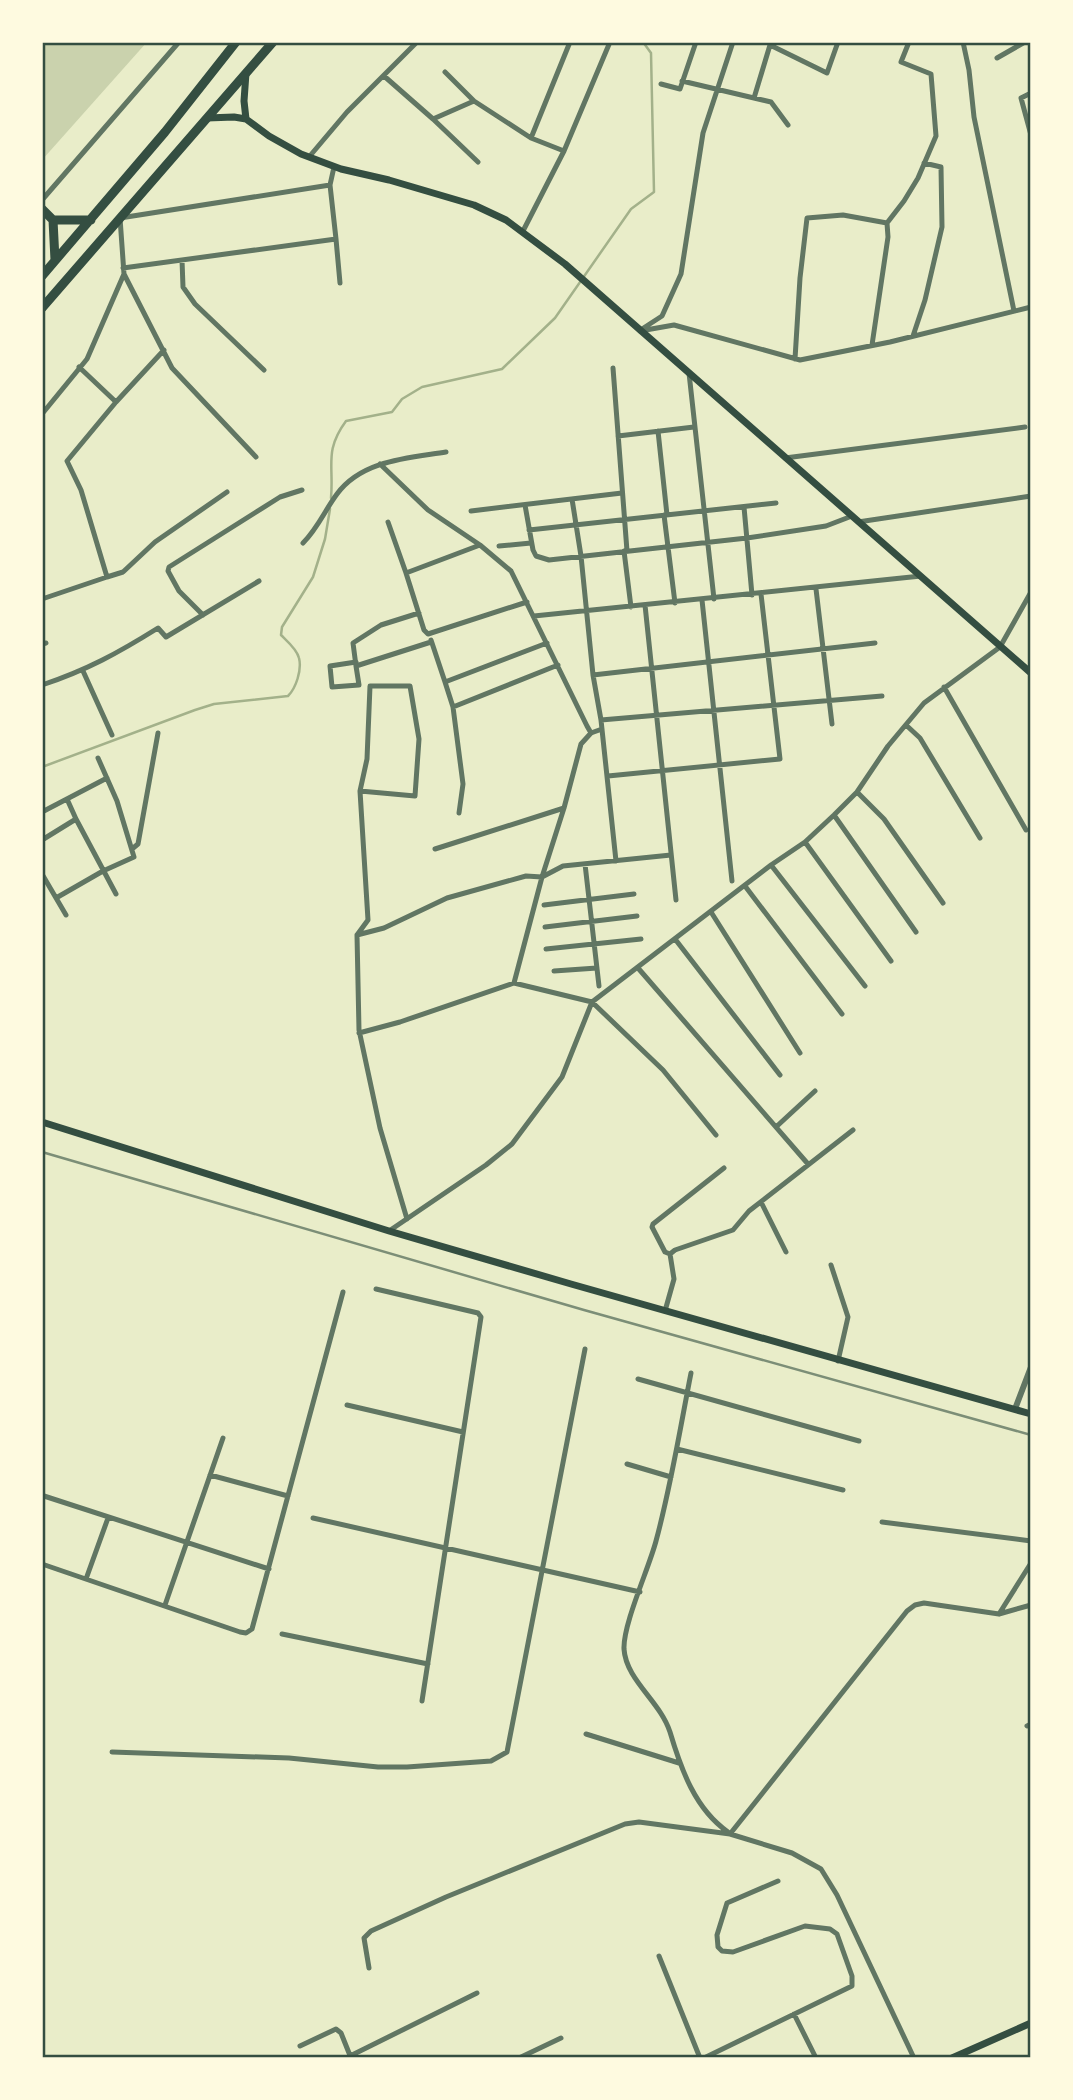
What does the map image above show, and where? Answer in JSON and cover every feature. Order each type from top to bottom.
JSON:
[{"type":"highway","points":[[42,276],[165,132],[236,42]]},
{"type":"highway","points":[[42,307],[273,42]]},
{"type":"highway","points":[[42,209],[53,220],[55,260]]},
{"type":"highway","points":[[53,220],[91,220]]},
{"type":"main road","points":[[246,73],[246,119]]},
{"type":"main road","points":[[206,118],[246,119],[269,136],[334,167],[474,205],[506,219],[565,264],[1031,673]]},
{"type":"main road","points":[[42,1122],[389,1230],[838,1361],[1031,1414]]},
{"type":"main road","points":[[952,2058],[1031,2023]]},
{"type":"street","points":[[42,200],[179,42]]},
{"type":"street","points":[[309,157],[347,112],[417,42]]},
{"type":"street","points":[[531,138],[570,42]]},
{"type":"street","points":[[523,231],[564,151],[610,42]]},
{"type":"street","points":[[661,84],[680,89],[696,42]]},
{"type":"street","points":[[640,331],[662,316],[681,274],[703,133],[733,42]]},
{"type":"street","points":[[754,98],[770,44],[827,73],[838,42]]},
{"type":"street","points":[[872,345],[888,237],[887,223],[904,201],[936,136],[932,74],[901,62],[909,42]]},
{"type":"street","points":[[962,42],[969,70],[974,117],[1014,311]]},
{"type":"street","points":[[997,58],[1025,42]]},
{"type":"street","points":[[444,72],[474,101],[531,138],[564,151]]},
{"type":"street","points":[[384,76],[478,162]]},
{"type":"street","points":[[682,81],[771,102],[788,125]]},
{"type":"street","points":[[1031,93],[1021,98],[1031,135]]},
{"type":"street","points":[[433,119],[474,101]]},
{"type":"street","points":[[913,336],[925,300],[942,227],[941,167],[925,163]]},
{"type":"street","points":[[334,167],[330,185],[340,283]]},
{"type":"street","points":[[256,457],[172,368],[124,271],[120,218],[330,185]]},
{"type":"street","points":[[795,359],[807,218],[843,215],[887,223]]},
{"type":"street","points":[[124,271],[182,260],[336,239]]},
{"type":"street","points":[[182,260],[183,287],[195,304],[264,370]]},
{"type":"street","points":[[42,414],[87,359],[124,271]]},
{"type":"street","points":[[640,331],[674,326],[795,359],[913,336],[1031,307]]},
{"type":"street","points":[[106,574],[81,490],[67,461],[164,350]]},
{"type":"street","points":[[79,367],[116,402]]},
{"type":"street","points":[[613,369],[631,607]]},
{"type":"street","points":[[688,373],[714,599]]},
{"type":"street","points":[[618,436],[694,427]]},
{"type":"street","points":[[785,458],[1025,427]]},
{"type":"street","points":[[658,431],[667,547],[675,603]]},
{"type":"street","points":[[303,543],[350,480],[380,464],[446,452]]},
{"type":"street","points":[[380,464],[428,510],[480,545],[511,571],[591,733]]},
{"type":"street","points":[[203,615],[178,591],[168,571],[169,567],[280,497],[302,490]]},
{"type":"street","points":[[42,599],[106,574],[123,572],[155,542],[227,492]]},
{"type":"street","points":[[471,511],[622,493]]},
{"type":"street","points":[[525,505],[531,543],[536,556],[542,559],[747,538],[855,519],[1031,496]]},
{"type":"street","points":[[572,499],[608,776],[616,861]]},
{"type":"street","points":[[528,530],[776,503]]},
{"type":"street","points":[[744,507],[752,595]]},
{"type":"street","points":[[388,522],[453,707],[463,784],[459,813]]},
{"type":"street","points":[[499,547],[531,543]]},
{"type":"street","points":[[406,573],[480,545]]},
{"type":"street","points":[[534,616],[817,589],[922,576]]},
{"type":"street","points":[[42,685],[111,658],[158,628],[166,637],[258,582]]},
{"type":"street","points":[[817,589],[832,724]]},
{"type":"street","points":[[389,1230],[476,1172],[512,1144],[562,1077],[592,1002],[805,842],[834,815],[857,792],[888,746],[924,704],[1000,647],[1031,592]]},
{"type":"street","points":[[608,776],[780,759],[761,594]]},
{"type":"street","points":[[702,600],[732,881]]},
{"type":"street","points":[[428,634],[527,602]]},
{"type":"street","points":[[645,606],[676,900]]},
{"type":"street","points":[[419,613],[381,625],[353,643],[356,664],[359,685],[332,687],[330,666],[356,664],[431,642]]},
{"type":"street","points":[[445,682],[547,643]]},
{"type":"street","points":[[593,675],[875,643]]},
{"type":"street","points":[[453,707],[558,665]]},
{"type":"street","points":[[83,671],[113,735]]},
{"type":"street","points":[[360,791],[415,796],[419,739],[410,686],[370,686],[366,759],[360,791],[368,920],[357,935],[359,1033],[380,1128],[407,1219]]},
{"type":"street","points":[[944,687],[1026,830]]},
{"type":"street","points":[[601,720],[882,696]]},
{"type":"street","points":[[906,725],[920,738],[980,838]]},
{"type":"street","points":[[514,983],[581,744],[591,733],[602,729]]},
{"type":"street","points":[[132,849],[138,844],[158,733]]},
{"type":"street","points":[[56,898],[134,857],[117,801],[98,758]]},
{"type":"street","points":[[42,812],[107,778]]},
{"type":"street","points":[[857,792],[884,819],[943,902]]},
{"type":"street","points":[[67,799],[116,894]]},
{"type":"street","points":[[435,849],[564,808]]},
{"type":"street","points":[[834,815],[916,932]]},
{"type":"street","points":[[42,840],[76,819]]},
{"type":"street","points":[[805,842],[891,961]]},
{"type":"street","points":[[357,935],[384,929],[447,898],[526,876],[542,877],[563,866],[671,855]]},
{"type":"street","points":[[585,864],[598,986]]},
{"type":"street","points":[[771,865],[865,986]]},
{"type":"street","points":[[42,874],[66,915]]},
{"type":"street","points":[[745,886],[842,1014]]},
{"type":"street","points":[[544,905],[634,894]]},
{"type":"street","points":[[711,912],[800,1053]]},
{"type":"street","points":[[545,927],[637,916]]},
{"type":"street","points":[[546,949],[641,939]]},
{"type":"street","points":[[676,939],[780,1075]]},
{"type":"street","points":[[555,971],[597,968]]},
{"type":"street","points":[[638,968],[808,1164]]},
{"type":"street","points":[[359,1033],[400,1022],[514,983],[592,1002],[663,1070],[716,1135]]},
{"type":"street","points":[[776,1127],[815,1091]]},
{"type":"street","points":[[670,1254],[733,1230],[749,1211],[853,1130]]},
{"type":"street","points":[[670,1254],[665,1252],[652,1227],[653,1224],[724,1168]]},
{"type":"street","points":[[761,1202],[786,1252]]},
{"type":"street","points":[[665,1311],[674,1279],[670,1254]]},
{"type":"street","points":[[831,1265],[848,1317],[838,1361]]},
{"type":"street","points":[[376,1289],[478,1313],[481,1317],[422,1700]]},
{"type":"street","points":[[42,1564],[240,1632],[246,1633],[252,1629],[343,1292]]},
{"type":"street","points":[[112,1752],[289,1758],[388,1767],[491,1760],[507,1752],[585,1349]]},
{"type":"street","points":[[1015,1409],[1031,1367]]},
{"type":"street","points":[[691,1373],[655,1544],[624,1648],[627,1662],[634,1677],[665,1720],[679,1763],[704,1811],[716,1824],[730,1834],[792,1853],[821,1869],[837,1895],[915,2058]]},
{"type":"street","points":[[638,1379],[859,1441]]},
{"type":"street","points":[[347,1405],[463,1432]]},
{"type":"street","points":[[165,1605],[223,1438]]},
{"type":"street","points":[[677,1449],[844,1490]]},
{"type":"street","points":[[626,1464],[671,1477]]},
{"type":"street","points":[[210,1475],[288,1496]]},
{"type":"street","points":[[44,1496],[268,1569]]},
{"type":"street","points":[[86,1579],[108,1518]]},
{"type":"street","points":[[313,1518],[640,1592]]},
{"type":"street","points":[[882,1522],[1031,1541]]},
{"type":"street","points":[[999,1614],[1031,1563]]},
{"type":"street","points":[[730,1834],[907,1611],[924,1603],[999,1614],[1031,1605]]},
{"type":"street","points":[[282,1634],[428,1664]]},
{"type":"street","points":[[586,1734],[679,1763]]},
{"type":"street","points":[[369,1968],[364,1938],[371,1931],[446,1897],[625,1824],[639,1822],[730,1834]]},
{"type":"street","points":[[659,1956],[702,2058],[852,1986],[852,1976],[836,1934],[830,1929],[805,1926],[733,1952],[722,1951],[716,1942],[727,1903],[778,1881]]},
{"type":"street","points":[[300,2046],[336,2029],[341,2033],[350,2057],[477,1993]]},
{"type":"street","points":[[794,2014],[816,2058]]},
{"type":"street","points":[[519,2058],[561,2038]]},
{"type":"green space","points":[[42,42],[147,42],[42,160]]},
{"type":"waterway","points":[[331,498],[332,450],[346,421],[392,412],[402,399],[422,387],[502,369],[555,318],[631,209],[654,192],[651,53],[643,42]]},
{"type":"waterway","points":[[42,767],[214,704],[288,696],[298,678],[300,663],[292,645],[281,635],[282,627],[313,577],[325,539],[330,509]]},
{"type":"railway","points":[[42,1152],[584,1310],[1031,1435]]}]
